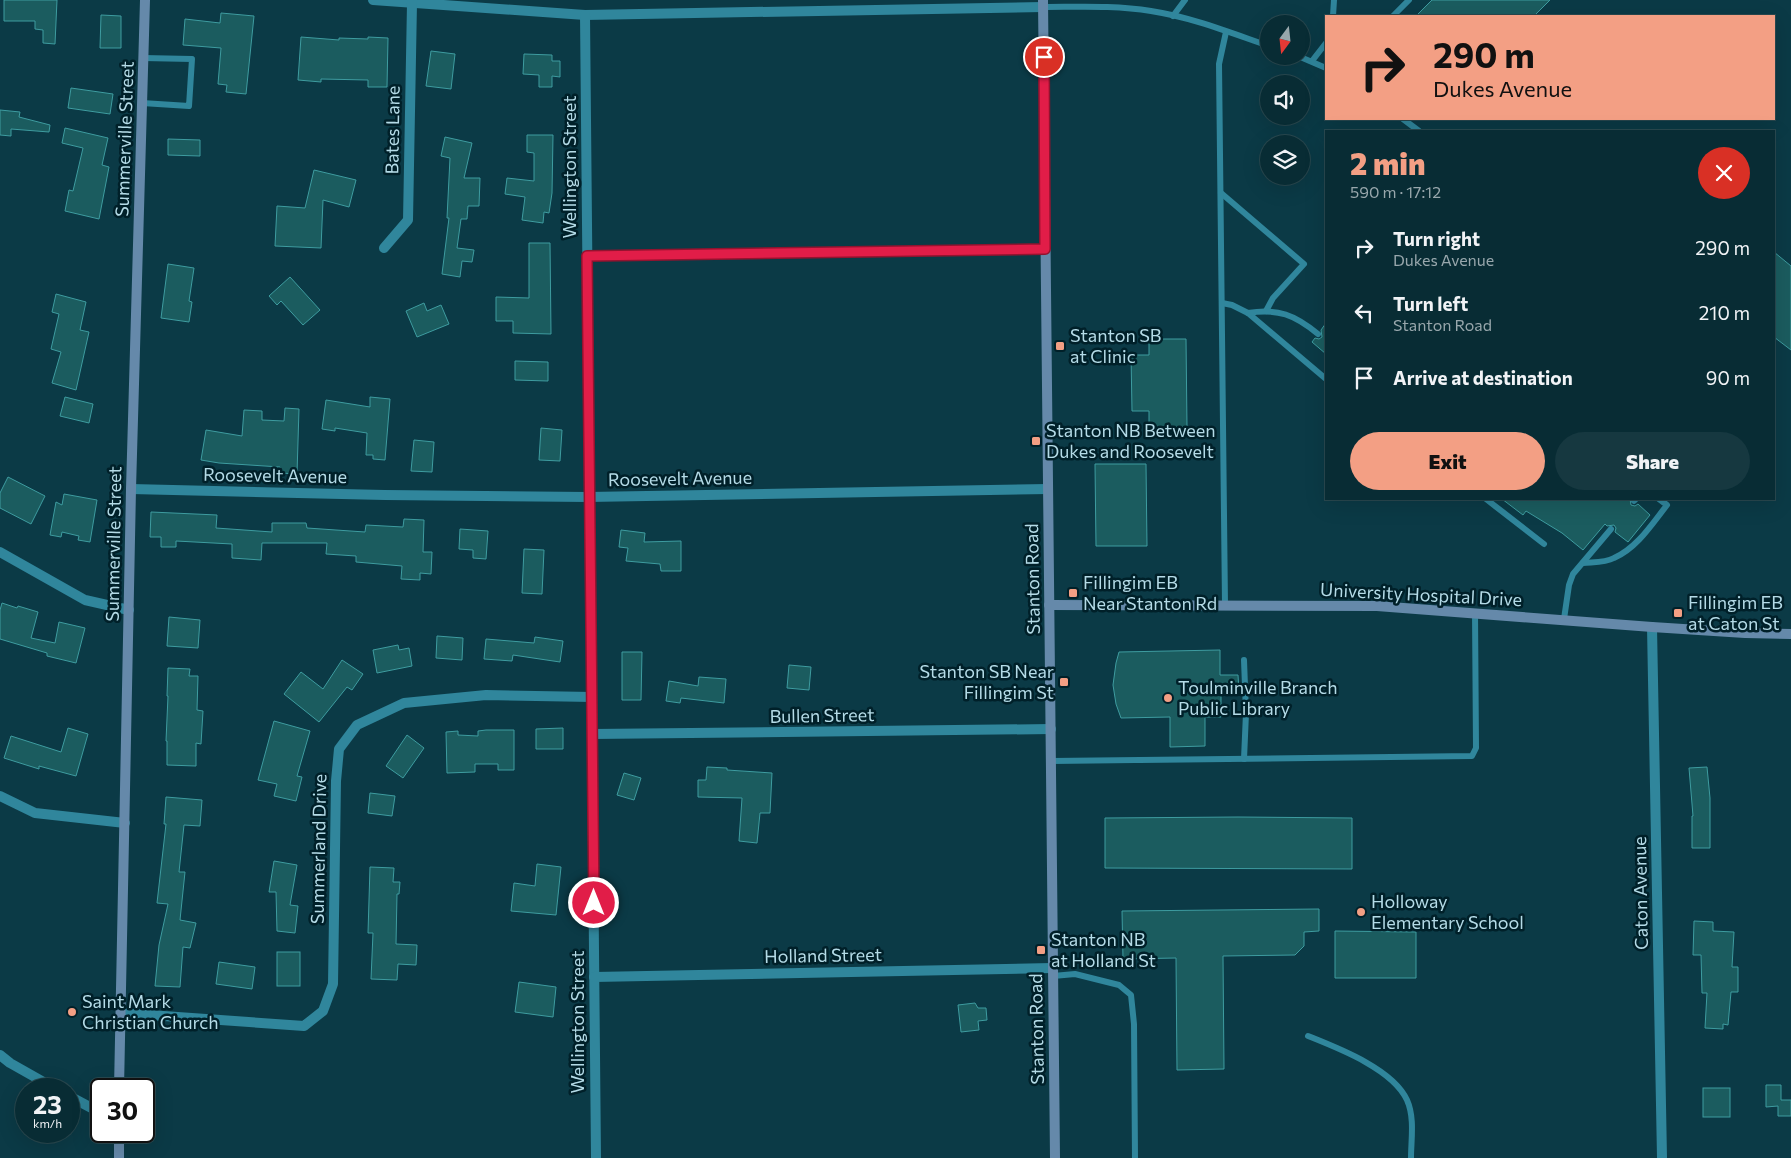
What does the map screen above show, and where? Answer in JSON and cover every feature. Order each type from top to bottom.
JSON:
[{"type":"street","name":"Summerville Street","points":[[119,1078],[131,489],[144,0]]},
{"type":"street","points":[[373,0],[585,16],[1043,4]]},
{"type":"street","name":"Bates Lane","points":[[384,248],[408,220],[412,3]]},
{"type":"street","name":"Stanton Road","points":[[1043,4],[1055,1158]]},
{"type":"street","name":"Wellington Street","points":[[585,16],[588,497],[592,696],[596,1158]]},
{"type":"street","points":[[587,256],[1045,249]]},
{"type":"street","name":"Roosevelt Avenue","points":[[131,489],[385,495],[588,497],[1048,489]]},
{"type":"street","points":[[0,552],[85,600],[129,610]]},
{"type":"street","name":"University Hospital Drive","points":[[1049,604],[1378,606],[1652,627],[1791,634]]},
{"type":"street","name":"Caton Avenue","points":[[1652,627],[1662,1158]]},
{"type":"street","name":"Summerland Drive","points":[[121,1013],[304,1026],[323,1011],[333,984],[336,781],[339,749],[357,725],[404,703],[486,695],[592,696]]},
{"type":"street","name":"Bullen Street","points":[[592,734],[1051,729]]},
{"type":"street","points":[[0,796],[35,813],[125,823]]},
{"type":"street","name":"Holland Street","points":[[594,977],[1052,972]]},
{"type":"street","points":[[0,1055],[37,1078]]},
{"type":"street","points":[[119,1143],[119,1158]]},
{"type":"lane","points":[[1173,16],[1185,0]]},
{"type":"lane","points":[[1333,15],[1334,0]]},
{"type":"lane","points":[[1394,15],[1409,0]]},
{"type":"lane","points":[[1043,4],[1151,11],[1260,43]]},
{"type":"lane","points":[[1225,605],[1219,64],[1226,32]]},
{"type":"lane","points":[[1325,44],[1312,61],[1325,68]]},
{"type":"lane","points":[[142,103],[189,106],[192,60],[143,58]]},
{"type":"lane","points":[[1404,120],[1418,130]]},
{"type":"lane","points":[[1221,193],[1304,264],[1273,298],[1266,311]]},
{"type":"lane","points":[[1222,303],[1232,305],[1248,313],[1325,378]]},
{"type":"lane","points":[[1248,313],[1266,311],[1283,313],[1294,317],[1318,334]]},
{"type":"lane","points":[[1487,500],[1544,544]]},
{"type":"lane","points":[[1583,563],[1602,562],[1615,558],[1639,540],[1667,505],[1660,500]]},
{"type":"lane","points":[[1564,619],[1569,585],[1573,574],[1611,529]]},
{"type":"lane","points":[[1051,761],[1472,756],[1476,748],[1475,612]]},
{"type":"lane","points":[[1244,660],[1246,713],[1244,759]]},
{"type":"lane","points":[[1052,972],[1075,974],[1118,985],[1131,996],[1134,1024],[1135,1158]]},
{"type":"lane","points":[[1308,1036],[1349,1052],[1379,1070],[1396,1085],[1407,1099],[1411,1116],[1411,1158]]},
{"type":"building","points":[[4,0],[57,0],[55,44],[43,43],[43,30],[35,29],[35,21],[4,21]]},
{"type":"building","points":[[1432,0],[1550,0],[1535,15],[1417,15]]},
{"type":"building","points":[[221,13],[254,16],[246,94],[226,92],[227,85],[218,84],[221,48],[183,45],[185,19],[220,23]]},
{"type":"building","points":[[101,15],[121,16],[121,48],[100,48]]},
{"type":"building","points":[[301,37],[339,40],[339,38],[388,38],[387,87],[368,87],[368,80],[321,79],[321,82],[298,80]]},
{"type":"building","points":[[431,51],[455,54],[451,89],[426,86]]},
{"type":"building","points":[[524,54],[552,55],[552,61],[560,61],[560,77],[552,76],[552,87],[539,87],[539,75],[523,74]]},
{"type":"building","points":[[71,88],[113,94],[110,114],[68,108]]},
{"type":"building","points":[[0,110],[20,112],[19,117],[50,125],[49,132],[11,129],[11,136],[0,135]]},
{"type":"building","points":[[65,128],[108,138],[102,165],[109,167],[99,219],[65,211],[69,190],[73,191],[83,148],[62,143]]},
{"type":"building","points":[[527,135],[553,135],[552,193],[549,213],[544,212],[543,223],[522,220],[525,197],[505,194],[507,178],[534,181],[534,153],[527,152]]},
{"type":"building","points":[[445,137],[472,143],[464,178],[480,178],[479,206],[468,206],[467,219],[461,219],[457,248],[474,250],[472,262],[462,261],[460,277],[442,274],[449,218],[447,218],[450,158],[441,156]]},
{"type":"building","points":[[168,139],[200,140],[200,156],[168,155]]},
{"type":"building","points":[[314,170],[356,180],[349,207],[323,200],[321,248],[275,246],[277,206],[305,208]]},
{"type":"building","points":[[529,243],[550,243],[551,334],[513,333],[513,321],[496,321],[496,297],[529,298]]},
{"type":"building","points":[[1775,253],[1791,266],[1791,350],[1775,338]]},
{"type":"building","points":[[168,264],[194,268],[189,301],[192,302],[189,322],[161,318]]},
{"type":"building","points":[[290,277],[320,310],[303,325],[281,301],[277,305],[269,296]]},
{"type":"building","points":[[56,294],[86,302],[80,330],[89,332],[76,390],[52,383],[61,352],[51,349],[59,314],[52,312]]},
{"type":"building","points":[[424,303],[427,311],[441,305],[449,324],[417,337],[406,311]]},
{"type":"building","points":[[1325,324],[1325,353],[1312,342],[1315,338],[1319,339],[1322,337],[1321,330]]},
{"type":"building","points":[[1149,339],[1186,339],[1187,427],[1149,428],[1149,411],[1132,411],[1131,355],[1149,355]]},
{"type":"building","points":[[515,361],[548,362],[548,381],[515,380]]},
{"type":"building","points":[[65,397],[93,404],[89,423],[60,416]]},
{"type":"building","points":[[370,397],[390,399],[385,460],[373,459],[373,455],[366,455],[367,433],[335,428],[335,431],[322,429],[326,400],[370,407]]},
{"type":"building","points":[[285,408],[299,409],[297,474],[280,473],[280,467],[201,460],[206,430],[242,436],[244,410],[262,411],[262,420],[284,421]]},
{"type":"building","points":[[541,428],[562,430],[560,461],[539,460]]},
{"type":"building","points":[[414,440],[434,442],[432,472],[411,471]]},
{"type":"building","points":[[1095,464],[1146,464],[1147,546],[1096,546]]},
{"type":"building","points":[[8,477],[45,496],[31,524],[0,508],[0,493]]},
{"type":"building","points":[[64,494],[97,500],[90,542],[78,540],[79,536],[62,532],[61,537],[50,535],[56,502],[62,505]]},
{"type":"building","points":[[1503,500],[1630,500],[1631,505],[1635,506],[1638,504],[1650,515],[1628,542],[1615,532],[1616,528],[1614,525],[1607,526],[1605,524],[1583,550],[1562,533],[1526,511],[1523,515]]},
{"type":"building","points":[[151,512],[217,515],[216,528],[272,532],[272,523],[306,523],[307,528],[365,532],[366,525],[403,527],[404,519],[424,520],[423,552],[432,552],[431,574],[420,573],[420,580],[401,579],[402,566],[356,562],[356,556],[326,554],[327,543],[262,543],[261,560],[232,558],[232,544],[176,541],[176,547],[161,547],[161,537],[150,537]]},
{"type":"building","points":[[460,529],[488,531],[486,559],[473,558],[473,550],[459,549]]},
{"type":"building","points":[[621,530],[645,533],[644,542],[681,541],[681,571],[661,571],[660,564],[626,561],[628,548],[619,547]]},
{"type":"building","points":[[524,549],[544,550],[542,594],[522,593]]},
{"type":"building","points":[[2,603],[38,612],[31,638],[55,643],[59,622],[85,628],[76,663],[47,656],[47,653],[0,639],[0,610]]},
{"type":"building","points":[[169,617],[200,620],[198,648],[167,646]]},
{"type":"building","points":[[437,636],[463,638],[462,660],[436,658]]},
{"type":"building","points":[[535,637],[563,641],[560,662],[513,655],[512,661],[484,659],[486,639],[534,643]]},
{"type":"building","points":[[398,645],[399,650],[409,648],[412,666],[377,673],[373,650]]},
{"type":"building","name":"Toulminville Branch Public Library","points":[[1220,650],[1220,675],[1238,675],[1239,691],[1221,692],[1221,717],[1205,717],[1205,746],[1170,747],[1170,717],[1121,718],[1116,704],[1113,685],[1119,652]]},
{"type":"building","points":[[622,652],[642,652],[641,700],[622,700]]},
{"type":"building","points":[[342,660],[363,674],[352,690],[347,687],[319,722],[284,694],[301,672],[323,689]]},
{"type":"building","points":[[789,665],[811,667],[809,690],[787,688]]},
{"type":"building","points":[[168,668],[190,669],[189,676],[198,676],[197,710],[203,711],[201,744],[196,743],[196,766],[167,765]]},
{"type":"building","points":[[699,677],[726,679],[724,703],[681,698],[680,703],[666,701],[669,681],[698,686]]},
{"type":"building","points":[[274,721],[310,731],[297,776],[302,777],[296,801],[274,796],[277,784],[258,780]]},
{"type":"building","points":[[68,728],[88,734],[76,776],[39,766],[39,769],[4,758],[11,736],[61,752]]},
{"type":"building","points":[[563,728],[563,749],[536,749],[536,729]]},
{"type":"building","points":[[514,730],[514,770],[498,770],[498,764],[475,764],[475,772],[447,773],[446,732],[458,731],[458,735],[478,736],[478,731]]},
{"type":"building","points":[[407,735],[424,748],[403,778],[386,766]]},
{"type":"building","points":[[707,767],[772,773],[770,813],[760,813],[757,843],[739,841],[742,798],[698,797],[698,780],[706,780]]},
{"type":"building","points":[[1707,767],[1710,798],[1710,848],[1692,848],[1693,816],[1689,768]]},
{"type":"building","points":[[624,773],[641,778],[634,800],[617,795]]},
{"type":"building","points":[[370,793],[395,796],[392,816],[368,813]]},
{"type":"building","points":[[166,797],[202,800],[200,826],[184,825],[179,872],[185,872],[180,920],[196,923],[190,948],[183,947],[180,987],[155,986],[159,945],[168,904],[157,903],[166,824],[164,824]]},
{"type":"building","points":[[1105,818],[1352,818],[1352,869],[1105,868]]},
{"type":"building","points":[[274,861],[297,865],[290,905],[298,906],[295,933],[277,931],[276,892],[269,892]]},
{"type":"building","points":[[537,864],[561,867],[556,915],[511,911],[514,883],[535,886]]},
{"type":"building","points":[[370,867],[394,868],[393,882],[400,882],[399,894],[397,894],[396,944],[417,945],[416,965],[398,964],[397,980],[371,979],[373,933],[368,933]]},
{"type":"building","points":[[1319,909],[1319,931],[1304,932],[1304,946],[1295,955],[1223,956],[1224,1069],[1177,1070],[1176,958],[1123,959],[1122,911]]},
{"type":"building","points":[[1694,921],[1713,922],[1713,931],[1734,932],[1732,967],[1738,967],[1738,992],[1731,992],[1728,1025],[1723,1024],[1723,1029],[1705,1028],[1707,993],[1702,993],[1701,955],[1693,955]]},
{"type":"building","points":[[1335,931],[1416,932],[1416,978],[1335,978]]},
{"type":"building","points":[[277,952],[300,952],[300,986],[277,986]]},
{"type":"building","points":[[219,962],[255,967],[252,989],[216,984]]},
{"type":"building","points":[[519,982],[556,987],[553,1017],[515,1012]]},
{"type":"building","points":[[975,1003],[978,1008],[986,1008],[987,1020],[978,1021],[979,1030],[961,1032],[958,1005]]},
{"type":"building","points":[[1766,1085],[1781,1085],[1781,1100],[1791,1100],[1791,1116],[1778,1116],[1778,1106],[1766,1107]]},
{"type":"building","points":[[1703,1088],[1730,1088],[1730,1117],[1703,1117]]},
{"type":"place","name":"Stanton SB at Clinic","points":[[1060,346]]},
{"type":"place","name":"Stanton NB Between Dukes and Roosevelt","points":[[1036,441]]},
{"type":"place","name":"Fillingim EB Near Stanton Rd","points":[[1073,593]]},
{"type":"place","name":"Fillingim EB at Caton St","points":[[1678,613]]},
{"type":"place","name":"Stanton SB Near Fillingim St","points":[[1064,682]]},
{"type":"place","name":"Toulminville Branch Public Library","points":[[1168,698]]},
{"type":"place","name":"Holloway Elementary School","points":[[1361,912]]},
{"type":"place","name":"Stanton NB at Holland St","points":[[1041,950]]},
{"type":"place","name":"Saint Mark Christian Church","points":[[72,1012]]},
{"type":"route","points":[[594,903],[588,497],[587,256],[1045,249],[1044,57]]}]
